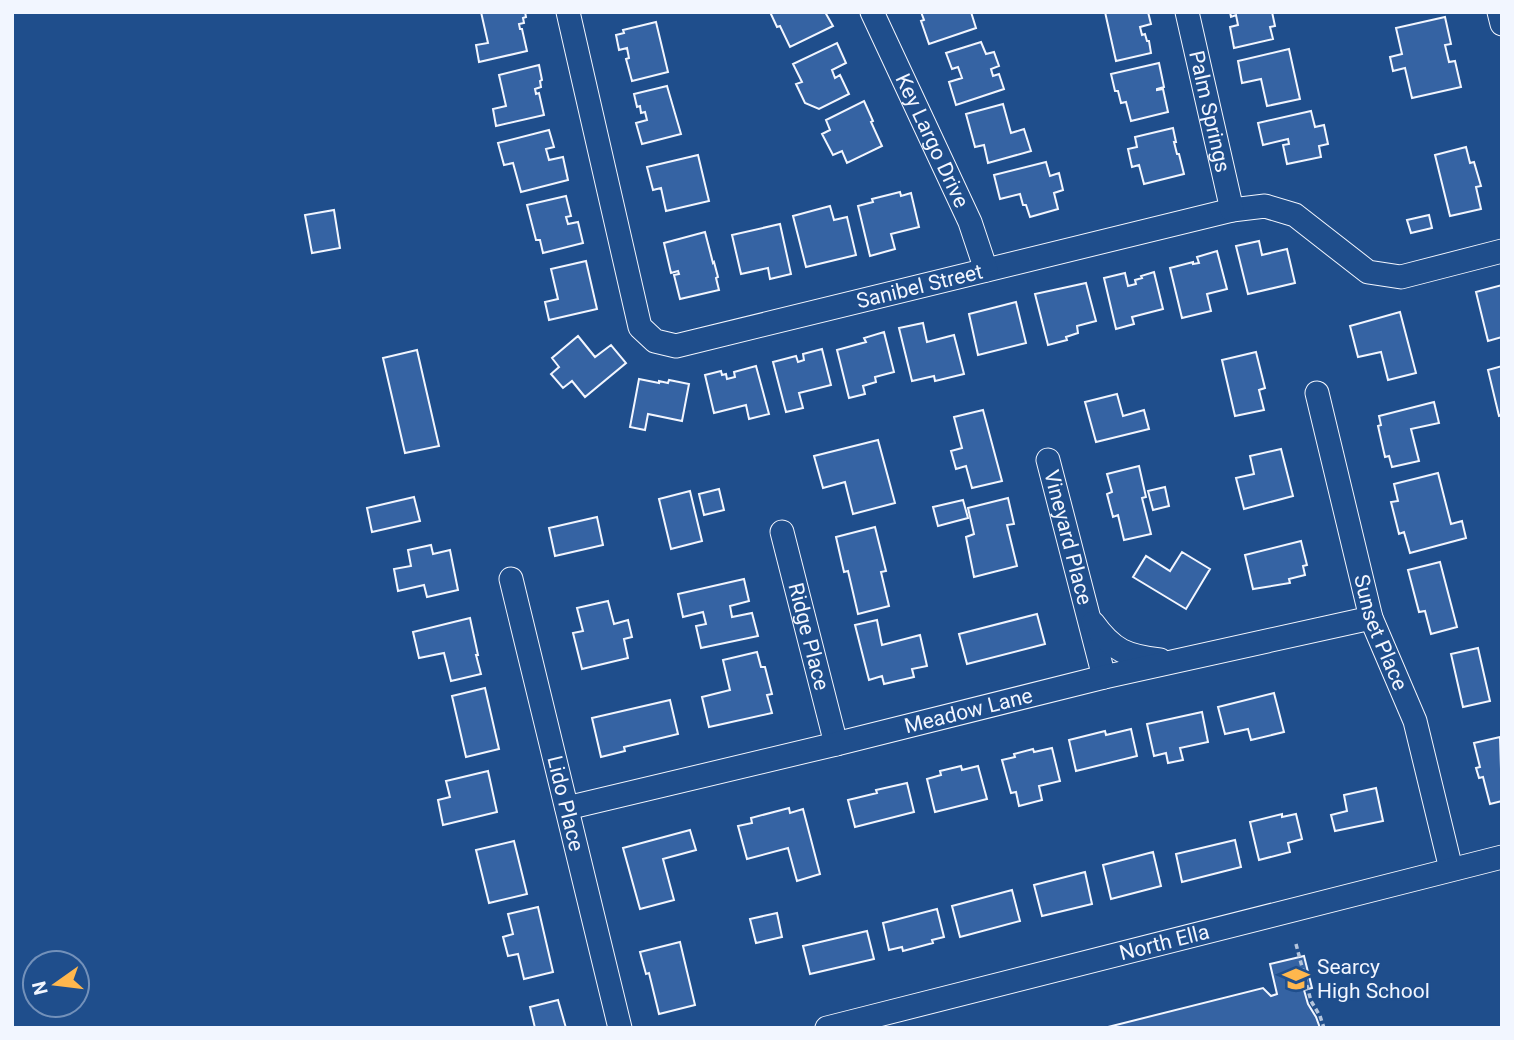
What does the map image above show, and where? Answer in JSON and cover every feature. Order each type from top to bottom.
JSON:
[{"type":"street","name":"Sanibel Street","points":[[568,12],[640,327],[655,341],[676,346],[1232,210],[1265,206],[1295,215],[1368,272],[1401,277],[1502,251]]},
{"type":"street","name":"Key Largo Drive","points":[[872,12],[970,222],[986,270]]},
{"type":"street","name":"Palm Springs","points":[[1187,12],[1232,210]]},
{"type":"street","points":[[1499,12],[1502,24]]},
{"type":"street","name":"Sunset Place","points":[[1317,393],[1371,618],[1415,721],[1451,869]]},
{"type":"street","name":"Vineyard Place","points":[[1048,460],[1104,677]]},
{"type":"street","name":"Ridge Place","points":[[782,531],[836,744]]},
{"type":"street","name":"Lido Place","points":[[511,579],[620,1028]]},
{"type":"street","name":"Vineyard Place","points":[[1089,617],[1104,638],[1120,650],[1142,658],[1170,662]]},
{"type":"street","name":"Meadow Lane","points":[[567,808],[1104,677],[1371,618]]},
{"type":"street","name":"North Ella","points":[[827,1028],[1502,857]]},
{"type":"path","points":[[1296,944],[1311,1000],[1321,1016],[1324,1028]]},
{"type":"building","points":[[481,12],[525,12],[524,23],[519,24],[527,51],[479,62],[476,45],[488,43]]},
{"type":"building","points":[[770,12],[825,12],[833,26],[790,47]]},
{"type":"building","points":[[921,12],[971,12],[976,28],[929,44],[921,21],[924,20]]},
{"type":"building","points":[[1105,12],[1148,12],[1151,24],[1140,27],[1142,35],[1145,34],[1149,41],[1151,53],[1116,61]]},
{"type":"building","points":[[1230,12],[1272,12],[1275,26],[1270,27],[1273,39],[1234,48],[1230,27],[1238,25],[1236,15],[1231,17]]},
{"type":"building","points":[[1445,17],[1451,44],[1445,45],[1449,62],[1455,61],[1461,87],[1412,98],[1405,68],[1393,71],[1390,57],[1402,54],[1396,28]]},
{"type":"building","points":[[656,22],[668,72],[632,81],[626,59],[629,58],[627,48],[619,50],[616,35],[624,33],[623,30]]},
{"type":"building","points":[[981,42],[986,54],[994,52],[999,66],[991,69],[993,76],[999,74],[1004,89],[956,105],[949,82],[962,78],[958,67],[952,69],[946,53]]},
{"type":"building","points":[[837,43],[846,63],[832,70],[835,78],[840,75],[849,94],[819,109],[805,103],[796,84],[802,82],[793,64]]},
{"type":"building","points":[[1289,49],[1300,99],[1267,106],[1261,79],[1242,83],[1238,61]]},
{"type":"building","points":[[1159,63],[1164,87],[1157,90],[1163,89],[1168,112],[1131,121],[1126,102],[1121,103],[1118,91],[1115,91],[1111,74]]},
{"type":"building","points":[[539,65],[541,87],[535,89],[536,94],[539,93],[544,115],[496,126],[493,109],[506,106],[499,75]]},
{"type":"building","points":[[667,86],[681,134],[642,144],[636,123],[647,120],[645,112],[641,113],[640,106],[637,107],[634,94]]},
{"type":"building","points":[[864,101],[882,146],[847,163],[842,151],[833,155],[822,134],[830,130],[826,120]]},
{"type":"building","points":[[1003,104],[1011,133],[1024,129],[1031,151],[988,163],[984,145],[975,147],[966,114]]},
{"type":"building","points":[[1311,111],[1315,127],[1324,125],[1328,144],[1319,146],[1321,157],[1287,164],[1283,145],[1289,144],[1288,139],[1263,145],[1258,123]]},
{"type":"building","points":[[1173,128],[1174,142],[1184,174],[1144,184],[1139,165],[1132,167],[1128,149],[1137,147],[1135,137]]},
{"type":"building","points":[[549,130],[554,147],[546,149],[549,160],[563,157],[568,180],[521,192],[513,163],[504,165],[498,143]]},
{"type":"building","points":[[1466,147],[1481,186],[1476,187],[1481,209],[1450,216],[1435,155]]},
{"type":"building","points":[[698,155],[709,201],[666,211],[661,188],[653,190],[647,167]]},
{"type":"building","points":[[1046,162],[1050,176],[1059,173],[1063,190],[1054,193],[1058,209],[1030,217],[1020,194],[1000,199],[994,175]]},
{"type":"building","points":[[900,192],[901,196],[911,193],[919,227],[891,234],[895,249],[870,256],[858,206],[873,202],[872,199]]},
{"type":"building","points":[[566,196],[571,216],[566,217],[568,224],[578,222],[583,243],[543,253],[540,240],[536,240],[527,205]]},
{"type":"building","points":[[830,206],[834,220],[847,217],[856,255],[806,267],[793,216]]},
{"type":"building","points":[[334,210],[340,248],[312,253],[305,215]]},
{"type":"building","points":[[1429,215],[1432,228],[1411,233],[1407,220]]},
{"type":"building","points":[[780,224],[791,274],[770,279],[768,268],[741,274],[732,235]]},
{"type":"building","points":[[705,232],[719,290],[680,299],[674,275],[679,274],[678,271],[671,273],[664,243]]},
{"type":"building","points":[[1259,241],[1262,255],[1287,249],[1295,283],[1248,294],[1236,246]]},
{"type":"building","points":[[1217,251],[1227,289],[1207,294],[1211,311],[1182,318],[1170,268],[1199,263],[1197,257]]},
{"type":"building","points":[[586,261],[597,309],[549,320],[545,302],[558,299],[551,269]]},
{"type":"building","points":[[1154,272],[1163,309],[1132,317],[1134,324],[1116,329],[1104,278],[1125,273],[1128,286],[1136,284],[1135,280],[1142,278],[1141,276]]},
{"type":"building","points":[[1086,283],[1096,321],[1077,326],[1078,333],[1066,337],[1067,340],[1048,345],[1035,294]]},
{"type":"building","points":[[1502,285],[1502,337],[1488,341],[1476,292]]},
{"type":"building","points":[[1016,302],[1026,343],[978,355],[969,314]]},
{"type":"building","points":[[1400,312],[1416,373],[1388,380],[1381,352],[1358,357],[1350,326]]},
{"type":"building","points":[[923,323],[927,342],[954,335],[964,374],[935,381],[934,376],[912,381],[899,328]]},
{"type":"building","points":[[884,332],[894,372],[875,377],[876,382],[863,386],[865,394],[849,398],[837,350],[866,342],[864,338]]},
{"type":"building","points":[[578,336],[595,357],[611,345],[626,363],[585,397],[572,381],[563,388],[551,374],[559,367],[552,358]]},
{"type":"building","points":[[822,349],[831,385],[799,393],[803,408],[786,412],[773,362],[796,356],[798,362],[804,360],[803,354]]},
{"type":"building","points":[[417,350],[439,446],[405,453],[383,358]]},
{"type":"building","points":[[1256,352],[1265,388],[1259,390],[1264,410],[1235,416],[1222,360]]},
{"type":"building","points":[[756,366],[769,414],[749,419],[746,405],[714,413],[705,375],[721,371],[722,375],[726,374],[727,379],[735,377],[734,372]]},
{"type":"building","points":[[1502,366],[1502,415],[1499,416],[1488,370]]},
{"type":"building","points":[[639,379],[689,384],[682,421],[648,414],[645,430],[630,427]]},
{"type":"building","points":[[1117,394],[1123,416],[1144,410],[1149,429],[1096,442],[1085,402]]},
{"type":"building","points":[[1434,402],[1439,423],[1411,429],[1419,461],[1392,467],[1389,456],[1385,457],[1378,426],[1381,425],[1379,416]]},
{"type":"building","points":[[983,410],[1002,481],[972,488],[966,466],[956,469],[951,451],[962,448],[954,417]]},
{"type":"building","points":[[878,440],[895,503],[853,514],[845,482],[823,488],[814,456]]},
{"type":"building","points":[[1281,449],[1293,496],[1244,509],[1236,478],[1254,474],[1250,456]]},
{"type":"building","points":[[1139,466],[1146,497],[1142,498],[1151,534],[1124,540],[1118,515],[1113,517],[1107,494],[1112,492],[1107,474]]},
{"type":"building","points":[[1438,473],[1451,524],[1462,521],[1466,538],[1410,553],[1404,532],[1399,534],[1391,502],[1398,501],[1394,484]]},
{"type":"building","points":[[1165,487],[1169,506],[1153,510],[1148,491]]},
{"type":"building","points":[[719,489],[724,510],[704,515],[699,494]]},
{"type":"building","points":[[690,491],[702,541],[671,549],[659,499]]},
{"type":"building","points":[[414,497],[420,521],[372,532],[367,508]]},
{"type":"building","points":[[1008,498],[1014,524],[1007,525],[1017,566],[974,577],[966,537],[974,534],[968,508]]},
{"type":"building","points":[[963,500],[968,518],[938,526],[933,507]]},
{"type":"building","points":[[597,517],[603,545],[555,556],[549,528]]},
{"type":"building","points":[[875,527],[886,571],[881,572],[889,606],[858,614],[848,571],[844,572],[836,537]]},
{"type":"building","points":[[1301,541],[1307,565],[1303,566],[1305,575],[1289,579],[1290,583],[1253,589],[1245,555]]},
{"type":"building","points":[[431,545],[433,554],[450,550],[458,590],[427,597],[424,585],[398,591],[394,569],[411,566],[408,550]]},
{"type":"building","points":[[1182,552],[1210,569],[1186,609],[1133,577],[1146,556],[1170,571]]},
{"type":"building","points":[[1440,562],[1457,627],[1431,634],[1425,611],[1419,612],[1408,570]]},
{"type":"building","points":[[744,579],[749,601],[730,606],[732,617],[752,613],[758,636],[701,648],[696,626],[706,624],[703,612],[683,617],[678,594]]},
{"type":"building","points":[[608,601],[614,624],[628,620],[632,637],[624,639],[628,658],[582,669],[573,633],[583,631],[577,608]]},
{"type":"building","points":[[1037,614],[1045,644],[967,664],[959,634]]},
{"type":"building","points":[[470,618],[481,674],[451,681],[444,653],[419,658],[413,632]]},
{"type":"building","points":[[877,620],[882,645],[920,635],[927,666],[912,669],[914,677],[884,684],[882,676],[869,680],[855,625]]},
{"type":"building","points":[[1478,648],[1490,701],[1463,707],[1451,654]]},
{"type":"building","points":[[757,652],[761,667],[765,667],[772,694],[767,695],[772,713],[709,727],[702,697],[730,690],[723,660]]},
{"type":"building","points":[[485,688],[499,749],[466,757],[452,696]]},
{"type":"building","points":[[1274,693],[1284,732],[1251,740],[1248,729],[1225,734],[1218,707]]},
{"type":"building","points":[[670,700],[678,734],[624,747],[625,751],[601,757],[592,718]]},
{"type":"building","points":[[1202,712],[1208,742],[1180,748],[1183,760],[1168,763],[1166,753],[1154,756],[1147,724]]},
{"type":"building","points":[[1131,729],[1137,756],[1076,771],[1069,740],[1105,731],[1106,735]]},
{"type":"building","points":[[1500,737],[1502,801],[1490,804],[1483,777],[1479,778],[1476,768],[1480,767],[1474,743]]},
{"type":"building","points":[[1052,748],[1060,781],[1039,786],[1042,800],[1019,806],[1016,792],[1011,793],[1002,760],[1033,749],[1034,752]]},
{"type":"building","points":[[961,766],[962,770],[978,766],[987,799],[935,812],[927,779],[941,775],[940,771]]},
{"type":"building","points":[[488,771],[497,812],[443,825],[438,800],[450,797],[446,781]]},
{"type":"building","points":[[907,783],[914,812],[855,827],[848,800]]},
{"type":"building","points":[[1376,788],[1383,821],[1335,831],[1331,815],[1347,811],[1344,795]]},
{"type":"building","points":[[789,808],[790,813],[803,809],[820,874],[797,881],[788,848],[747,859],[738,826],[752,823],[751,818]]},
{"type":"building","points":[[1282,814],[1282,817],[1296,814],[1302,839],[1288,843],[1290,852],[1259,860],[1250,822]]},
{"type":"building","points":[[690,830],[696,850],[663,859],[674,900],[640,909],[623,848]]},
{"type":"building","points":[[1235,840],[1241,867],[1182,882],[1176,854]]},
{"type":"building","points":[[514,841],[527,894],[489,903],[476,850]]},
{"type":"building","points":[[1153,852],[1161,886],[1111,899],[1103,865]]},
{"type":"building","points":[[1085,872],[1092,904],[1042,916],[1034,885]]},
{"type":"building","points":[[1012,890],[1020,921],[960,937],[952,906]]},
{"type":"building","points":[[538,907],[553,972],[524,979],[518,954],[508,956],[503,937],[513,934],[508,914]]},
{"type":"building","points":[[937,909],[944,937],[932,940],[933,943],[903,951],[902,947],[889,950],[883,923]]},
{"type":"building","points":[[777,913],[782,937],[756,943],[750,919]]},
{"type":"building","points":[[867,931],[874,959],[810,974],[803,946]]},
{"type":"building","points":[[680,942],[695,1005],[659,1014],[649,973],[646,974],[640,952]]},
{"type":"building","points":[[1304,956],[1312,988],[1304,990],[1320,1028],[1104,1028],[1263,988],[1271,996],[1277,994],[1270,964]]},
{"type":"building","points":[[558,1000],[566,1028],[535,1028],[530,1007]]},
{"type":"place","name":"Searcy High School","points":[[1296,979]]}]
